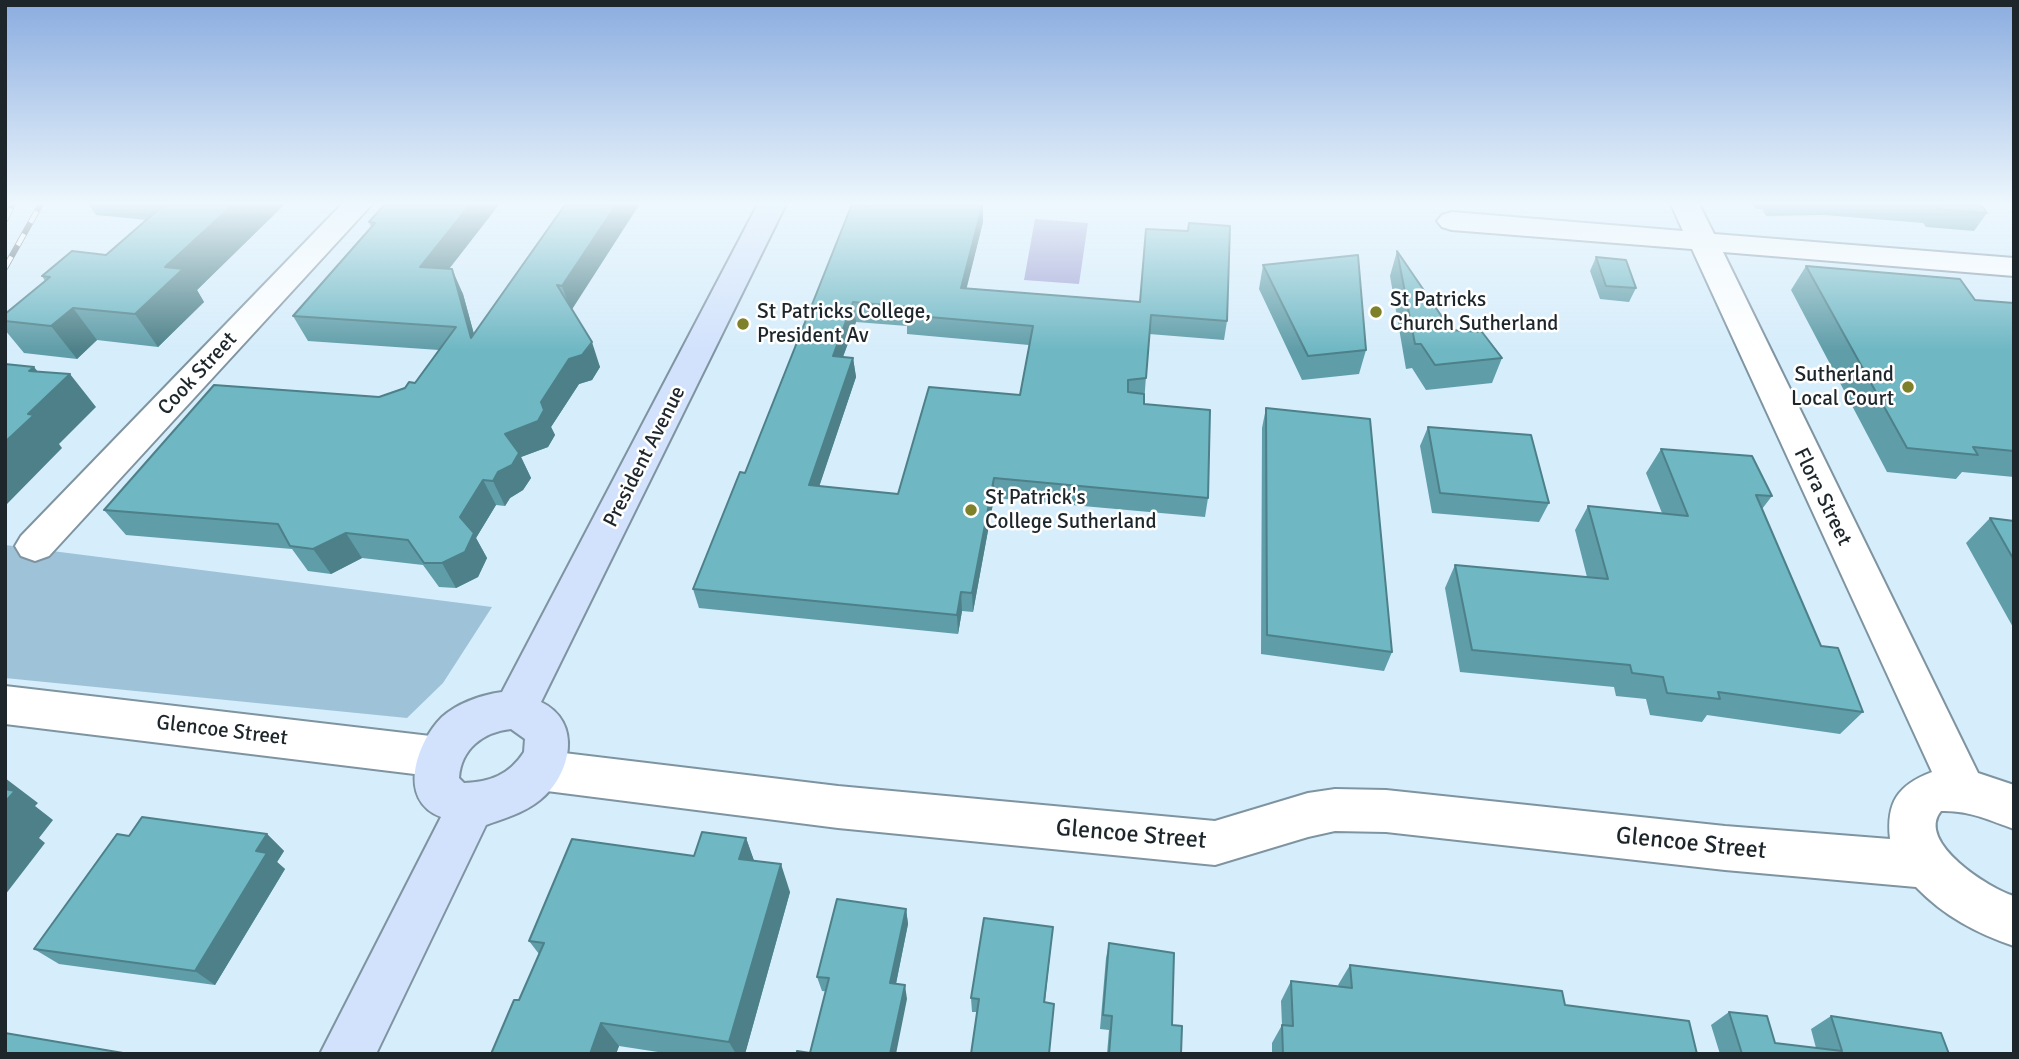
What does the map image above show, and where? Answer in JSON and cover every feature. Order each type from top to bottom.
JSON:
[{"type":"street","name":"Cook Street","points":[[35,546],[313,251]]},
{"type":"street","name":"President Avenue","points":[[515,710],[748,251]]},
{"type":"street","name":"Flora Street","points":[[1707,251],[1963,790]]},
{"type":"street","points":[[1820,251],[2014,267]]},
{"type":"street","name":"Glencoe Street","points":[[5,705],[439,757]]},
{"type":"street","points":[[515,710],[530,715],[542,724],[547,736],[548,751],[539,770],[516,793],[497,801],[472,804],[449,797],[440,788],[436,776],[439,757],[441,750],[468,723],[499,711],[515,710]]},
{"type":"street","name":"Glencoe Street","points":[[539,770],[838,807],[1150,839],[1215,843],[1308,815],[1335,810],[1386,811],[1725,848],[1928,865]]},
{"type":"street","points":[[2014,808],[1987,795],[1963,790],[1942,790],[1925,796],[1914,807],[1911,824],[1916,844],[1928,865],[1948,886],[1973,904],[2014,921]]},
{"type":"street","points":[[347,1054],[472,804]]},
{"type":"shaded area","points":[[5,545],[492,607],[443,683],[407,718],[5,678]]},
{"type":"water","points":[[1029,251],[1084,251],[1079,284],[1024,280]]},
{"type":"building","points":[[71,251],[106,255],[110,251],[182,251],[165,267],[183,269],[135,314],[73,308],[51,326],[5,321],[5,314],[50,277],[42,276]]},
{"type":"building","points":[[350,251],[432,251],[420,267],[452,269],[471,338],[532,251],[585,251],[562,286],[557,285],[592,342],[582,355],[569,359],[541,402],[544,410],[538,421],[505,434],[519,453],[512,465],[498,472],[493,481],[483,480],[460,517],[474,533],[465,552],[442,563],[424,563],[408,540],[346,533],[313,549],[290,546],[278,524],[104,510],[214,385],[379,397],[405,388],[409,382],[415,383],[456,327],[293,316]]},
{"type":"building","points":[[833,251],[970,251],[961,288],[1140,302],[1144,251],[1229,251],[1227,321],[1151,315],[1146,378],[1128,380],[1128,392],[1144,394],[1144,404],[1210,410],[1208,498],[994,478],[972,593],[961,592],[957,615],[693,589],[740,472],[745,473]],"holes":[[[853,302],[908,307],[906,315],[1033,326],[1020,395],[929,387],[898,494],[809,485],[853,358],[833,356]]]},
{"type":"building","points":[[1397,251],[1451,330],[1482,332],[1502,358],[1435,365],[1421,344],[1415,344]]},
{"type":"building","points":[[1358,255],[1366,350],[1308,356],[1263,265]]},
{"type":"building","points":[[1596,257],[1626,260],[1636,288],[1606,286]]},
{"type":"building","points":[[1806,266],[1960,279],[1975,300],[2014,303],[2014,451],[1973,447],[1978,455],[1907,448]]},
{"type":"building","points":[[5,364],[34,367],[29,371],[70,374],[28,414],[34,415],[5,442]]},
{"type":"building","points":[[1266,408],[1370,419],[1392,652],[1267,635]]},
{"type":"building","points":[[1428,427],[1531,435],[1549,503],[1440,493]]},
{"type":"building","points":[[1661,449],[1752,456],[1772,496],[1756,495],[1821,646],[1838,648],[1863,712],[1718,692],[1720,699],[1667,693],[1663,677],[1632,673],[1630,665],[1472,650],[1455,565],[1608,579],[1588,506],[1688,516]]},
{"type":"building","points":[[1990,518],[2014,521],[2014,560]]},
{"type":"building","points":[[5,789],[15,791],[5,802]]},
{"type":"building","points":[[142,817],[267,834],[256,851],[267,853],[195,971],[34,949],[117,834],[129,836]]},
{"type":"building","points":[[702,832],[746,838],[739,859],[781,864],[729,1042],[601,1023],[590,1054],[491,1054],[514,1000],[519,1000],[544,943],[529,941],[572,839],[694,856]]},
{"type":"building","points":[[837,899],[906,909],[890,983],[905,985],[890,1054],[797,1054],[797,1051],[810,1053],[829,978],[817,977]]},
{"type":"building","points":[[984,918],[1053,927],[1044,1002],[1054,1004],[1049,1054],[971,1054],[979,999],[971,998]]},
{"type":"building","points":[[1109,943],[1174,953],[1172,1025],[1182,1026],[1181,1054],[1109,1054],[1112,1016],[1103,1015]]},
{"type":"building","points":[[1350,965],[1562,991],[1565,1005],[1689,1021],[1697,1054],[1283,1054],[1282,1025],[1293,1026],[1291,981],[1352,988]]},
{"type":"building","points":[[1729,1012],[1767,1016],[1775,1043],[1842,1051],[1831,1016],[1941,1033],[1949,1054],[1742,1054]]},
{"type":"building","points":[[5,1033],[129,1054],[5,1054]]},
{"type":"railway","points":[[5,268],[14,251]]},
{"type":"place","name":"St Patricks Church Sutherland","points":[[1376,312]]},
{"type":"place","name":"St Patricks College, President Av","points":[[743,324]]},
{"type":"place","name":"Sutherland Local Court","points":[[1908,387]]},
{"type":"place","name":"St Patrick's College Sutherland","points":[[971,510]]}]
